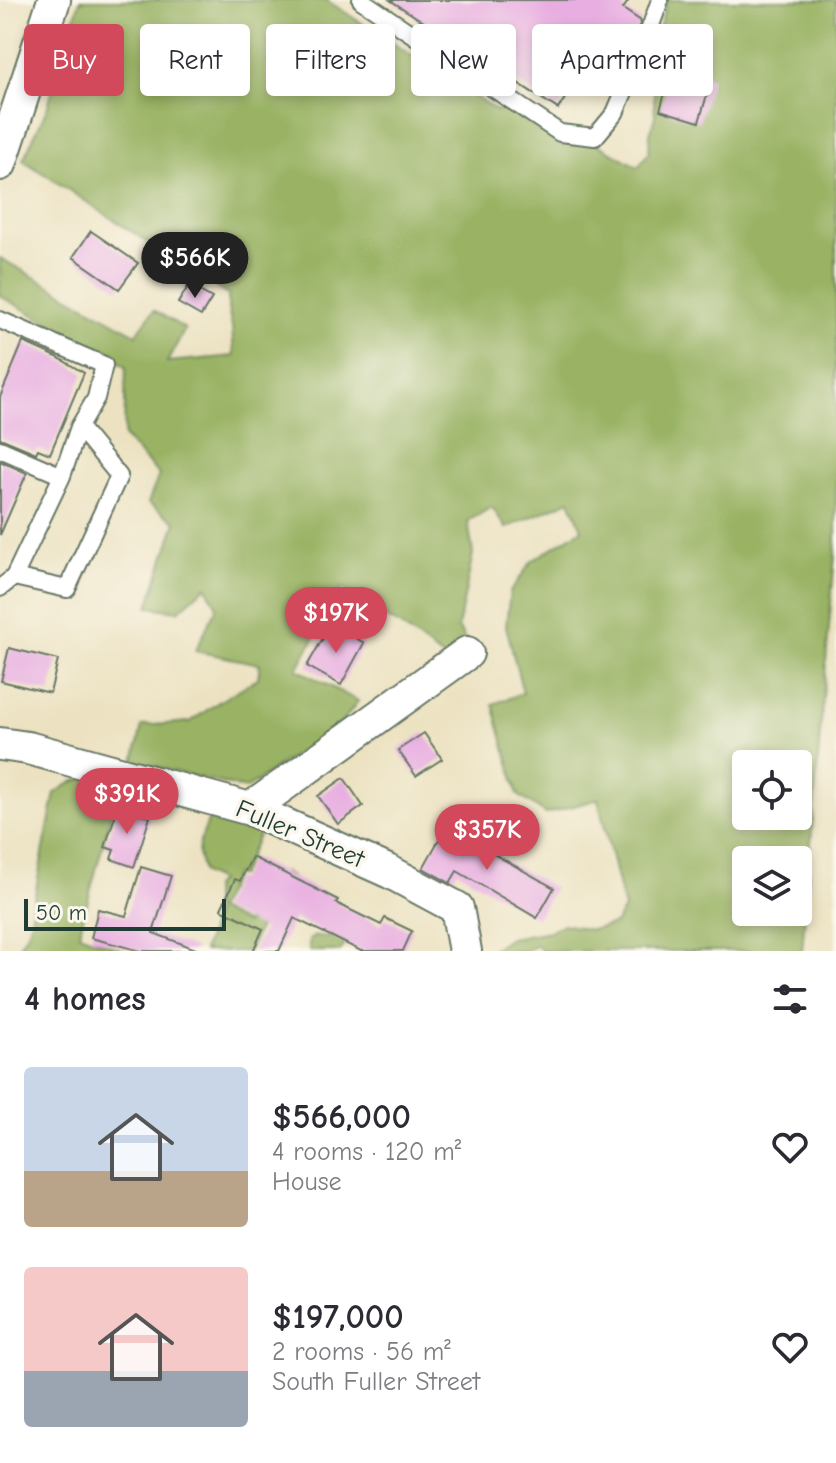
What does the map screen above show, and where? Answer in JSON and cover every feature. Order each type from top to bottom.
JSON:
[{"type":"street","points":[[0,164],[54,0]]},
{"type":"street","points":[[250,809],[467,653]]},
{"type":"street","name":"Fuller Street","points":[[0,744],[28,748],[250,809],[390,872],[457,908],[465,951]]},
{"type":"lane","points":[[361,0],[560,133],[595,137],[615,113],[660,0]]},
{"type":"lane","points":[[0,320],[104,365],[96,398],[79,427],[62,476],[7,583],[67,589],[119,476],[79,427]]},
{"type":"lane","points":[[0,449],[62,476]]},
{"type":"green space","points":[[80,0],[326,0],[363,24],[266,24],[266,96],[395,96],[395,45],[411,55],[411,96],[474,96],[497,111],[506,105],[554,136],[599,145],[638,167],[649,152],[655,116],[654,96],[713,96],[713,24],[660,24],[667,0],[836,0],[836,543],[811,846],[732,846],[732,926],[804,926],[802,951],[542,951],[536,945],[526,951],[489,951],[510,938],[550,931],[563,924],[591,930],[615,924],[624,909],[598,799],[546,814],[518,795],[493,704],[523,693],[506,626],[510,592],[532,561],[582,529],[570,500],[506,528],[492,507],[468,521],[473,554],[458,627],[476,660],[459,669],[342,588],[297,669],[358,701],[343,721],[246,789],[134,762],[142,726],[190,722],[258,678],[260,664],[195,651],[217,607],[206,586],[178,611],[148,607],[176,522],[148,503],[159,475],[124,437],[126,366],[0,296],[0,258],[136,334],[154,310],[185,329],[167,362],[234,356],[228,295],[23,160],[51,96],[124,96],[124,24],[73,24]]},
{"type":"green space","points":[[90,777],[118,787],[79,934],[125,951],[17,951],[31,923],[55,793],[72,782]]},
{"type":"green space","points":[[216,810],[260,826],[240,876],[234,875],[217,910],[246,924],[255,902],[269,908],[284,872],[292,877],[262,919],[249,951],[203,951],[214,919],[213,887],[219,881],[203,873],[198,854],[210,816]]},
{"type":"green space","points":[[336,931],[343,937],[344,946],[340,951],[309,951],[309,940],[315,936],[330,937]]},
{"type":"building","points":[[390,0],[629,0],[623,9],[641,21],[640,24],[532,24],[532,92],[516,82],[516,24],[427,24]]},
{"type":"building","points":[[538,96],[566,96],[558,109]]},
{"type":"building","points":[[664,96],[707,96],[699,122],[660,110]]},
{"type":"building","points":[[91,231],[138,263],[119,289],[73,257]]},
{"type":"building","points":[[189,285],[212,298],[201,316],[178,303]]},
{"type":"building","points":[[23,342],[84,373],[50,454],[38,449],[36,453],[0,438],[0,397]]},
{"type":"building","points":[[0,461],[27,473],[0,535]]},
{"type":"building","points":[[331,624],[364,643],[341,685],[307,666]]},
{"type":"building","points":[[9,648],[58,660],[50,693],[1,681]]},
{"type":"building","points":[[424,733],[442,759],[416,776],[398,750]]},
{"type":"building","points":[[344,778],[363,806],[338,824],[318,796]]},
{"type":"building","points":[[118,807],[150,817],[134,867],[111,859],[114,850],[105,847]]},
{"type":"building","points":[[446,827],[554,888],[537,918],[457,871],[450,883],[423,868]]},
{"type":"building","points":[[252,857],[381,925],[385,918],[412,931],[403,951],[361,951],[294,918],[279,951],[253,951],[263,929],[221,909],[235,879],[240,881]]},
{"type":"building","points":[[141,867],[171,876],[153,933],[195,951],[141,951],[91,938],[98,909],[126,916]]}]
